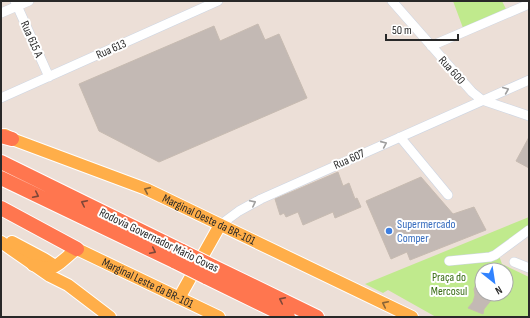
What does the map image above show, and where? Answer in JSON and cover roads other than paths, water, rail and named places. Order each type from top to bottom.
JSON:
[{"type":"highway","name":"Rodovia Governador Mário Covas","points":[[1,162],[209,271],[317,317]]},
{"type":"highway","name":"Rodovia Governador Mário Covas","points":[[1,178],[179,256]]},
{"type":"highway","points":[[1,208],[77,249]]},
{"type":"highway","name":"Rodovia Governador Mário Covas","points":[[209,271],[288,317]]},
{"type":"main road","name":"Marginal Oeste da BR-101","points":[[5,136],[146,189],[412,317]]},
{"type":"main road","points":[[179,298],[220,225]]},
{"type":"main road","points":[[1,236],[44,259],[55,267],[68,286]]},
{"type":"main road","points":[[1,242],[33,265],[68,286],[110,317]]},
{"type":"main road","points":[[33,265],[50,268],[55,267],[66,256],[77,249]]},
{"type":"main road","name":"Marginal Leste da BR-101","points":[[77,249],[219,317]]},
{"type":"street","points":[[1,13],[16,4],[29,1]]},
{"type":"street","name":"Rua 613","points":[[2,99],[218,1]]},
{"type":"street","name":"Rua 600","points":[[392,1],[472,92],[482,100],[529,116]]},
{"type":"street","name":"Rua 615 A","points":[[16,4],[49,77]]},
{"type":"street","points":[[431,46],[529,4]]},
{"type":"street","name":"Rua 607","points":[[220,225],[239,211],[261,199],[529,80]]},
{"type":"street","points":[[400,137],[448,195]]},
{"type":"street","points":[[449,261],[490,257],[495,255],[529,230]]},
{"type":"street","points":[[514,262],[529,268]]},
{"type":"place","name":"Supermercado Comper","points":[[389,231]]},
{"type":"park label","name":"Praça do Mercosul","points":[[449,284]]}]
